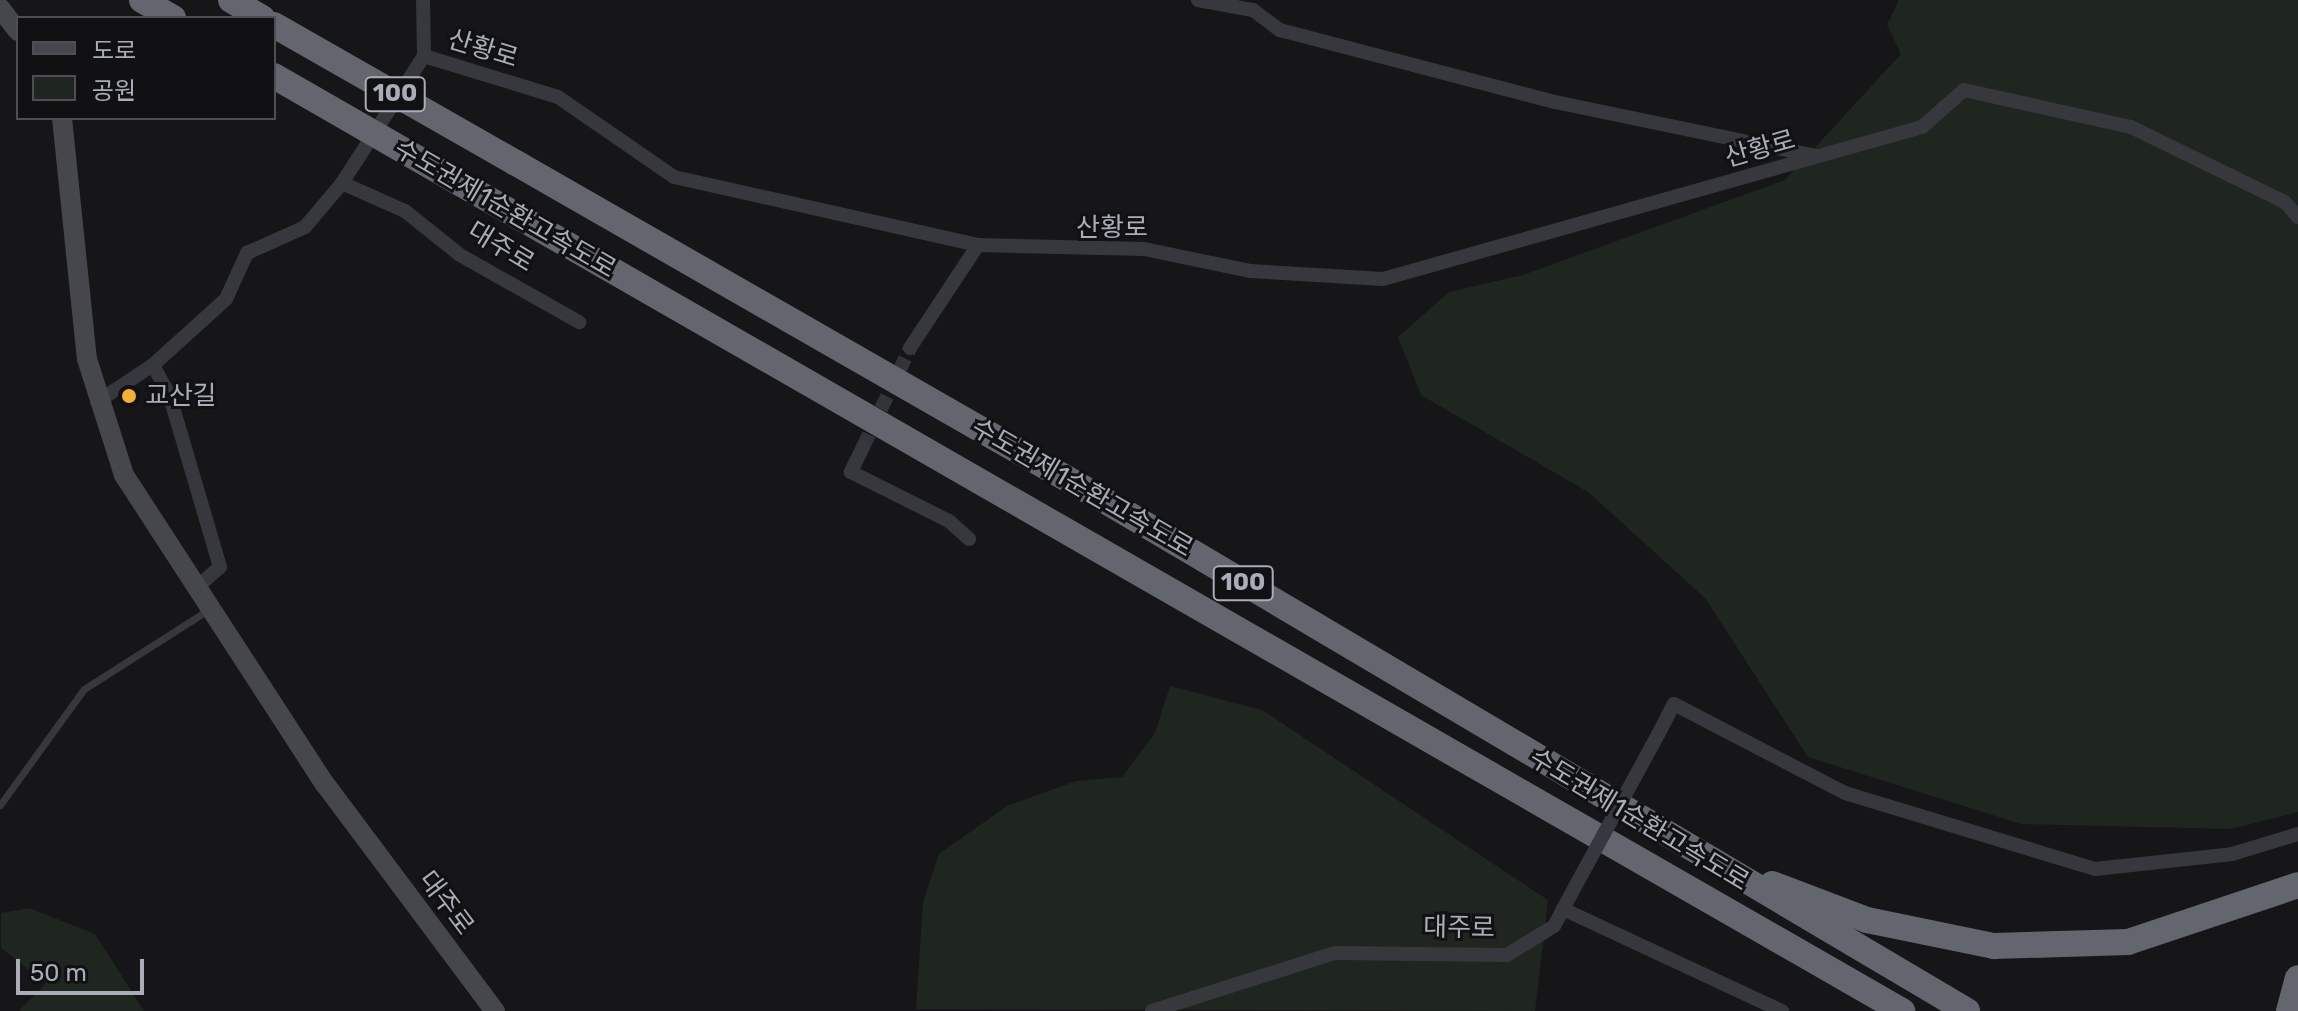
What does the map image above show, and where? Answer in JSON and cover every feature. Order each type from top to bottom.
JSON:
[{"type":"highway","points":[[142,0],[170,16]]},
{"type":"highway","points":[[231,0],[259,16]]},
{"type":"highway","name":"수도권제1순환고속도로","points":[[276,26],[1104,500],[1695,855],[1967,1011]]},
{"type":"highway","name":"수도권제1순환고속도로","points":[[276,77],[1902,1011]]},
{"type":"highway","points":[[1695,855],[1867,920],[1994,946],[2128,942],[2298,885]]},
{"type":"highway","points":[[1805,955],[1885,1011]]},
{"type":"highway","points":[[2289,1011],[2298,978]]},
{"type":"street","points":[[97,402],[153,365],[226,299],[247,253],[305,227],[342,183],[424,56],[423,0]]},
{"type":"street","name":"산황로","points":[[1198,0],[1253,10],[1280,30],[1555,102],[1819,157]]},
{"type":"street","points":[[0,8],[16,28]]},
{"type":"street","name":"산황로","points":[[424,56],[558,97],[674,177],[978,245],[1067,253],[1144,249],[1250,271],[1383,279],[1922,127],[1964,90],[2131,127],[2285,202],[2298,217]]},
{"type":"street","name":"대주로","points":[[62,120],[97,402],[124,475],[325,784],[495,1011]]},
{"type":"street","name":"대주로","points":[[342,183],[405,211],[460,255],[579,322]]},
{"type":"street","points":[[910,348],[978,245]]},
{"type":"street","points":[[153,365],[170,397],[220,567],[197,587]]},
{"type":"street","points":[[863,447],[851,472],[949,521],[969,539]]},
{"type":"street","name":"대주로","points":[[1152,1011],[1335,953],[1507,955],[1554,926],[1674,704],[1845,793],[2095,869],[2232,854],[2298,834]]},
{"type":"street","points":[[1567,902],[1782,1011]]},
{"type":"lane","points":[[0,805],[84,689],[211,609]]},
{"type":"green space","points":[[1899,0],[2298,0],[2298,812],[2230,829],[2021,824],[1808,757],[1705,598],[1588,492],[1421,395],[1398,337],[1449,292],[1523,275],[1785,180],[1901,54],[1887,25]]},
{"type":"green space","points":[[1170,686],[1262,710],[1548,900],[1535,1011],[916,1009],[923,902],[939,854],[1007,806],[1076,781],[1122,777],[1155,733]]},
{"type":"green space","points":[[29,908],[95,934],[144,1011],[19,1011],[46,983],[1,948],[1,913]]},
{"type":"tunnel","points":[[863,447],[910,348]]},
{"type":"place","name":"교산길","points":[[129,396]]}]
